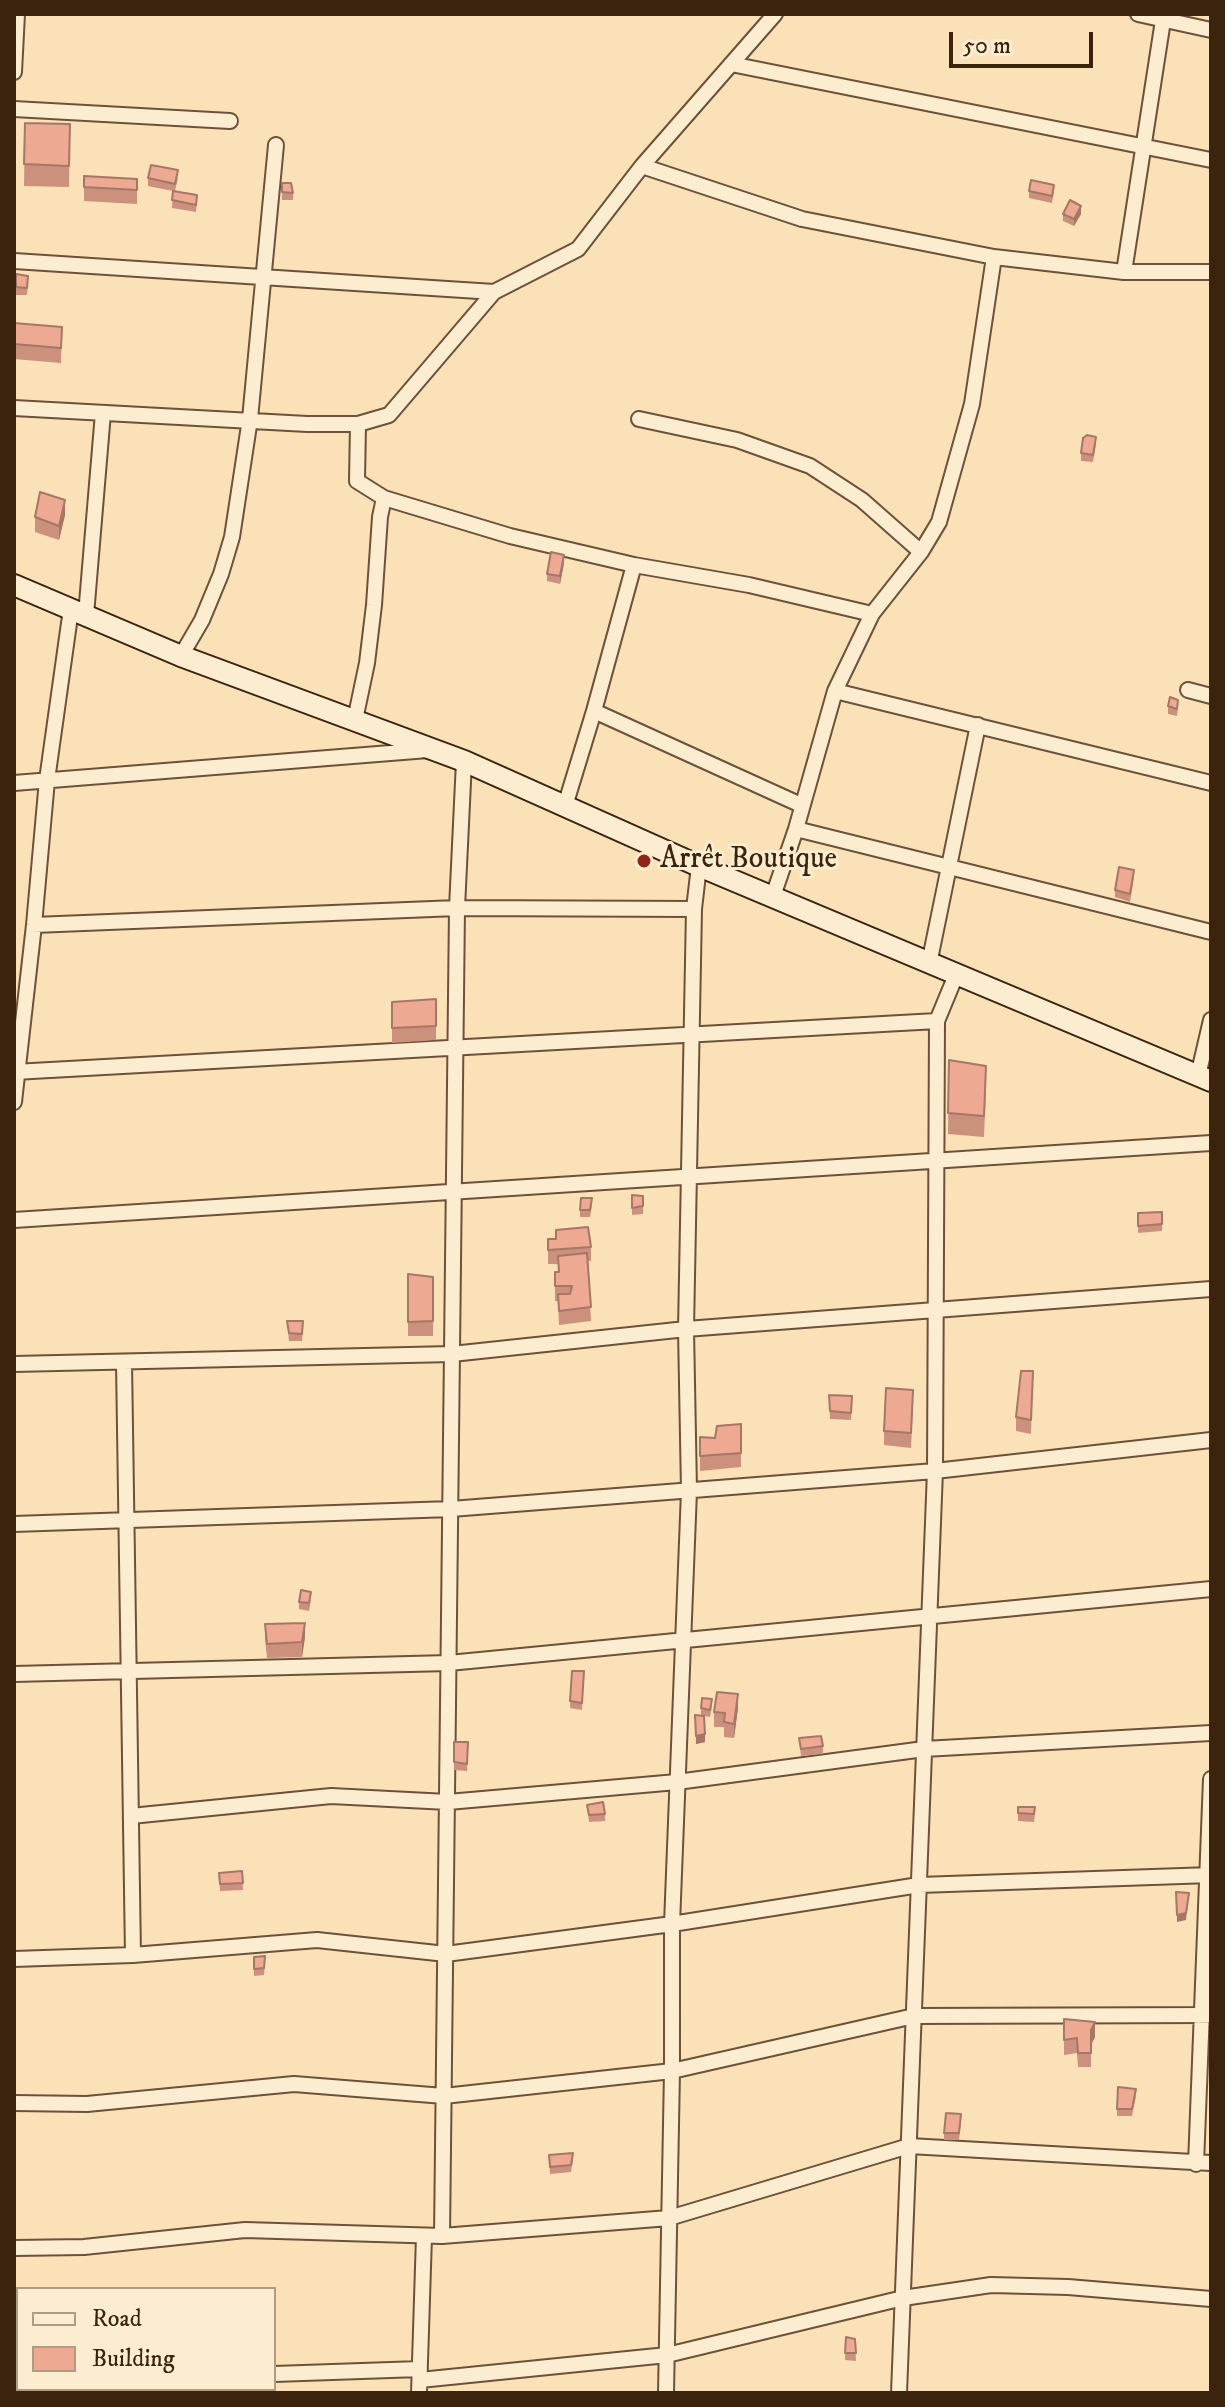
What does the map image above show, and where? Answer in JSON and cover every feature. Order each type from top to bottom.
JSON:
[{"type":"main road","points":[[14,585],[181,656],[464,761],[699,866],[1204,1078]]},
{"type":"street","points":[[14,72],[17,14]]},
{"type":"street","points":[[14,408],[307,424],[358,424],[389,415],[494,292],[578,249],[642,166],[775,14]]},
{"type":"street","points":[[1138,14],[1163,17],[1211,30]]},
{"type":"street","points":[[1124,272],[1163,17]]},
{"type":"street","points":[[731,64],[1211,160]]},
{"type":"street","points":[[14,109],[230,121]]},
{"type":"street","points":[[181,656],[202,620],[232,537],[250,419],[276,145]]},
{"type":"street","points":[[642,166],[802,219],[994,257],[1124,272],[1211,272]]},
{"type":"street","points":[[773,896],[796,829],[835,691],[872,614],[921,552],[939,522],[972,404],[994,257]]},
{"type":"street","points":[[14,261],[494,292]]},
{"type":"street","points":[[14,1102],[47,780],[78,612],[103,413]]},
{"type":"street","points":[[639,419],[737,440],[810,466],[862,500],[921,552]]},
{"type":"street","points":[[358,424],[357,481],[384,498],[510,536],[634,565],[749,585],[872,614]]},
{"type":"street","points":[[355,720],[367,663],[384,498]]},
{"type":"street","points":[[565,806],[634,565]]},
{"type":"street","points":[[1188,690],[1211,696]]},
{"type":"street","points":[[835,691],[1211,783]]},
{"type":"street","points":[[594,711],[801,805]]},
{"type":"street","points":[[929,964],[978,725]]},
{"type":"street","points":[[14,783],[432,750]]},
{"type":"street","points":[[442,2236],[457,908],[464,761]]},
{"type":"street","points":[[796,829],[1211,932]]},
{"type":"street","points":[[666,2393],[672,1924],[689,1491],[686,1329],[694,909],[699,866]]},
{"type":"street","points":[[34,925],[457,908],[694,909]]},
{"type":"street","points":[[899,2393],[935,1471],[937,1021],[956,975]]},
{"type":"street","points":[[1204,1078],[1211,1020]]},
{"type":"street","points":[[16,1072],[937,1021]]},
{"type":"street","points":[[14,1220],[1211,1143]]},
{"type":"street","points":[[14,1364],[452,1354],[686,1329],[1211,1289]]},
{"type":"street","points":[[124,1362],[133,1955]]},
{"type":"street","points":[[14,1524],[451,1509],[935,1471],[1211,1440]]},
{"type":"street","points":[[14,1674],[449,1663],[1211,1589]]},
{"type":"street","points":[[131,1816],[331,1796],[448,1802],[677,1782],[924,1749],[1211,1733]]},
{"type":"street","points":[[14,2248],[84,2247],[245,2230],[442,2236],[669,2218],[909,2146],[1203,2164],[1211,1779]]},
{"type":"street","points":[[14,1959],[133,1955],[317,1940],[446,1954],[672,1924],[919,1885],[1209,1875]]},
{"type":"street","points":[[14,2103],[87,2104],[294,2084],[444,2096],[672,2071],[914,2016],[1206,2015]]},
{"type":"street","points":[[420,2380],[424,2236]]},
{"type":"street","points":[[276,2374],[420,2380],[667,2355],[903,2298],[991,2285],[1068,2287],[1211,2299]]},
{"type":"building","points":[[25,123],[70,124],[69,166],[24,164]]},
{"type":"building","points":[[151,165],[178,170],[175,184],[148,178]]},
{"type":"building","points":[[84,176],[137,179],[137,190],[84,187]]},
{"type":"building","points":[[1031,180],[1054,185],[1052,196],[1029,191]]},
{"type":"building","points":[[282,183],[291,183],[293,193],[282,192]]},
{"type":"building","points":[[173,191],[197,195],[196,205],[172,200]]},
{"type":"building","points":[[1070,200],[1081,206],[1074,219],[1063,214]]},
{"type":"building","points":[[16,274],[28,276],[27,288],[16,287]]},
{"type":"building","points":[[14,323],[62,327],[61,348],[14,344]]},
{"type":"building","points":[[1087,435],[1096,437],[1093,455],[1081,453],[1083,438]]},
{"type":"building","points":[[40,492],[65,500],[59,526],[35,517]]},
{"type":"building","points":[[551,552],[564,555],[560,576],[547,574]]},
{"type":"building","points":[[1170,697],[1178,700],[1177,709],[1168,706]]},
{"type":"building","points":[[1119,867],[1134,870],[1130,894],[1115,890]]},
{"type":"building","points":[[436,999],[436,1026],[392,1028],[392,1002]]},
{"type":"building","points":[[949,1060],[986,1066],[984,1116],[948,1113]]},
{"type":"building","points":[[632,1195],[643,1196],[643,1206],[632,1208]]},
{"type":"building","points":[[581,1198],[592,1198],[590,1210],[580,1210]]},
{"type":"building","points":[[1162,1212],[1162,1224],[1138,1226],[1138,1213]]},
{"type":"building","points":[[588,1227],[591,1247],[548,1250],[548,1239],[556,1239],[556,1230]]},
{"type":"building","points":[[587,1253],[591,1307],[559,1311],[558,1294],[570,1294],[572,1286],[555,1286],[555,1272],[559,1272],[558,1256]]},
{"type":"building","points":[[408,1274],[433,1277],[433,1321],[408,1322]]},
{"type":"building","points":[[287,1321],[303,1321],[302,1334],[289,1333]]},
{"type":"building","points":[[1021,1371],[1033,1371],[1031,1420],[1016,1417]]},
{"type":"building","points":[[886,1388],[913,1390],[911,1433],[884,1431]]},
{"type":"building","points":[[829,1395],[852,1396],[851,1413],[830,1411]]},
{"type":"building","points":[[741,1424],[741,1453],[700,1456],[700,1437],[715,1438],[717,1426]]},
{"type":"building","points":[[301,1590],[311,1592],[309,1603],[299,1602]]},
{"type":"building","points":[[305,1623],[302,1642],[267,1644],[265,1624]]},
{"type":"building","points":[[572,1671],[584,1671],[582,1703],[570,1701]]},
{"type":"building","points":[[717,1692],[738,1694],[734,1724],[724,1722],[725,1713],[714,1712]]},
{"type":"building","points":[[702,1698],[712,1699],[710,1710],[701,1708]]},
{"type":"building","points":[[695,1715],[704,1716],[705,1734],[696,1736]]},
{"type":"building","points":[[821,1736],[823,1746],[801,1749],[799,1738]]},
{"type":"building","points":[[454,1742],[468,1742],[467,1764],[454,1762]]},
{"type":"building","points":[[603,1802],[605,1814],[589,1815],[587,1805]]},
{"type":"building","points":[[1018,1807],[1035,1807],[1034,1814],[1018,1813]]},
{"type":"building","points":[[242,1871],[243,1883],[220,1884],[219,1873]]},
{"type":"building","points":[[1176,1892],[1189,1893],[1186,1913],[1177,1915]]},
{"type":"building","points":[[265,1956],[264,1968],[254,1969],[254,1957]]},
{"type":"building","points":[[1064,2019],[1095,2022],[1091,2030],[1091,2053],[1078,2053],[1077,2038],[1064,2040]]},
{"type":"building","points":[[1118,2087],[1136,2089],[1132,2109],[1117,2109]]},
{"type":"building","points":[[946,2113],[961,2114],[959,2133],[944,2133]]},
{"type":"building","points":[[573,2153],[571,2165],[550,2167],[549,2155]]},
{"type":"building","points":[[846,2337],[855,2339],[856,2353],[845,2353]]},
{"type":"place","name":"Arrêt Boutique","points":[[644,861]]}]
